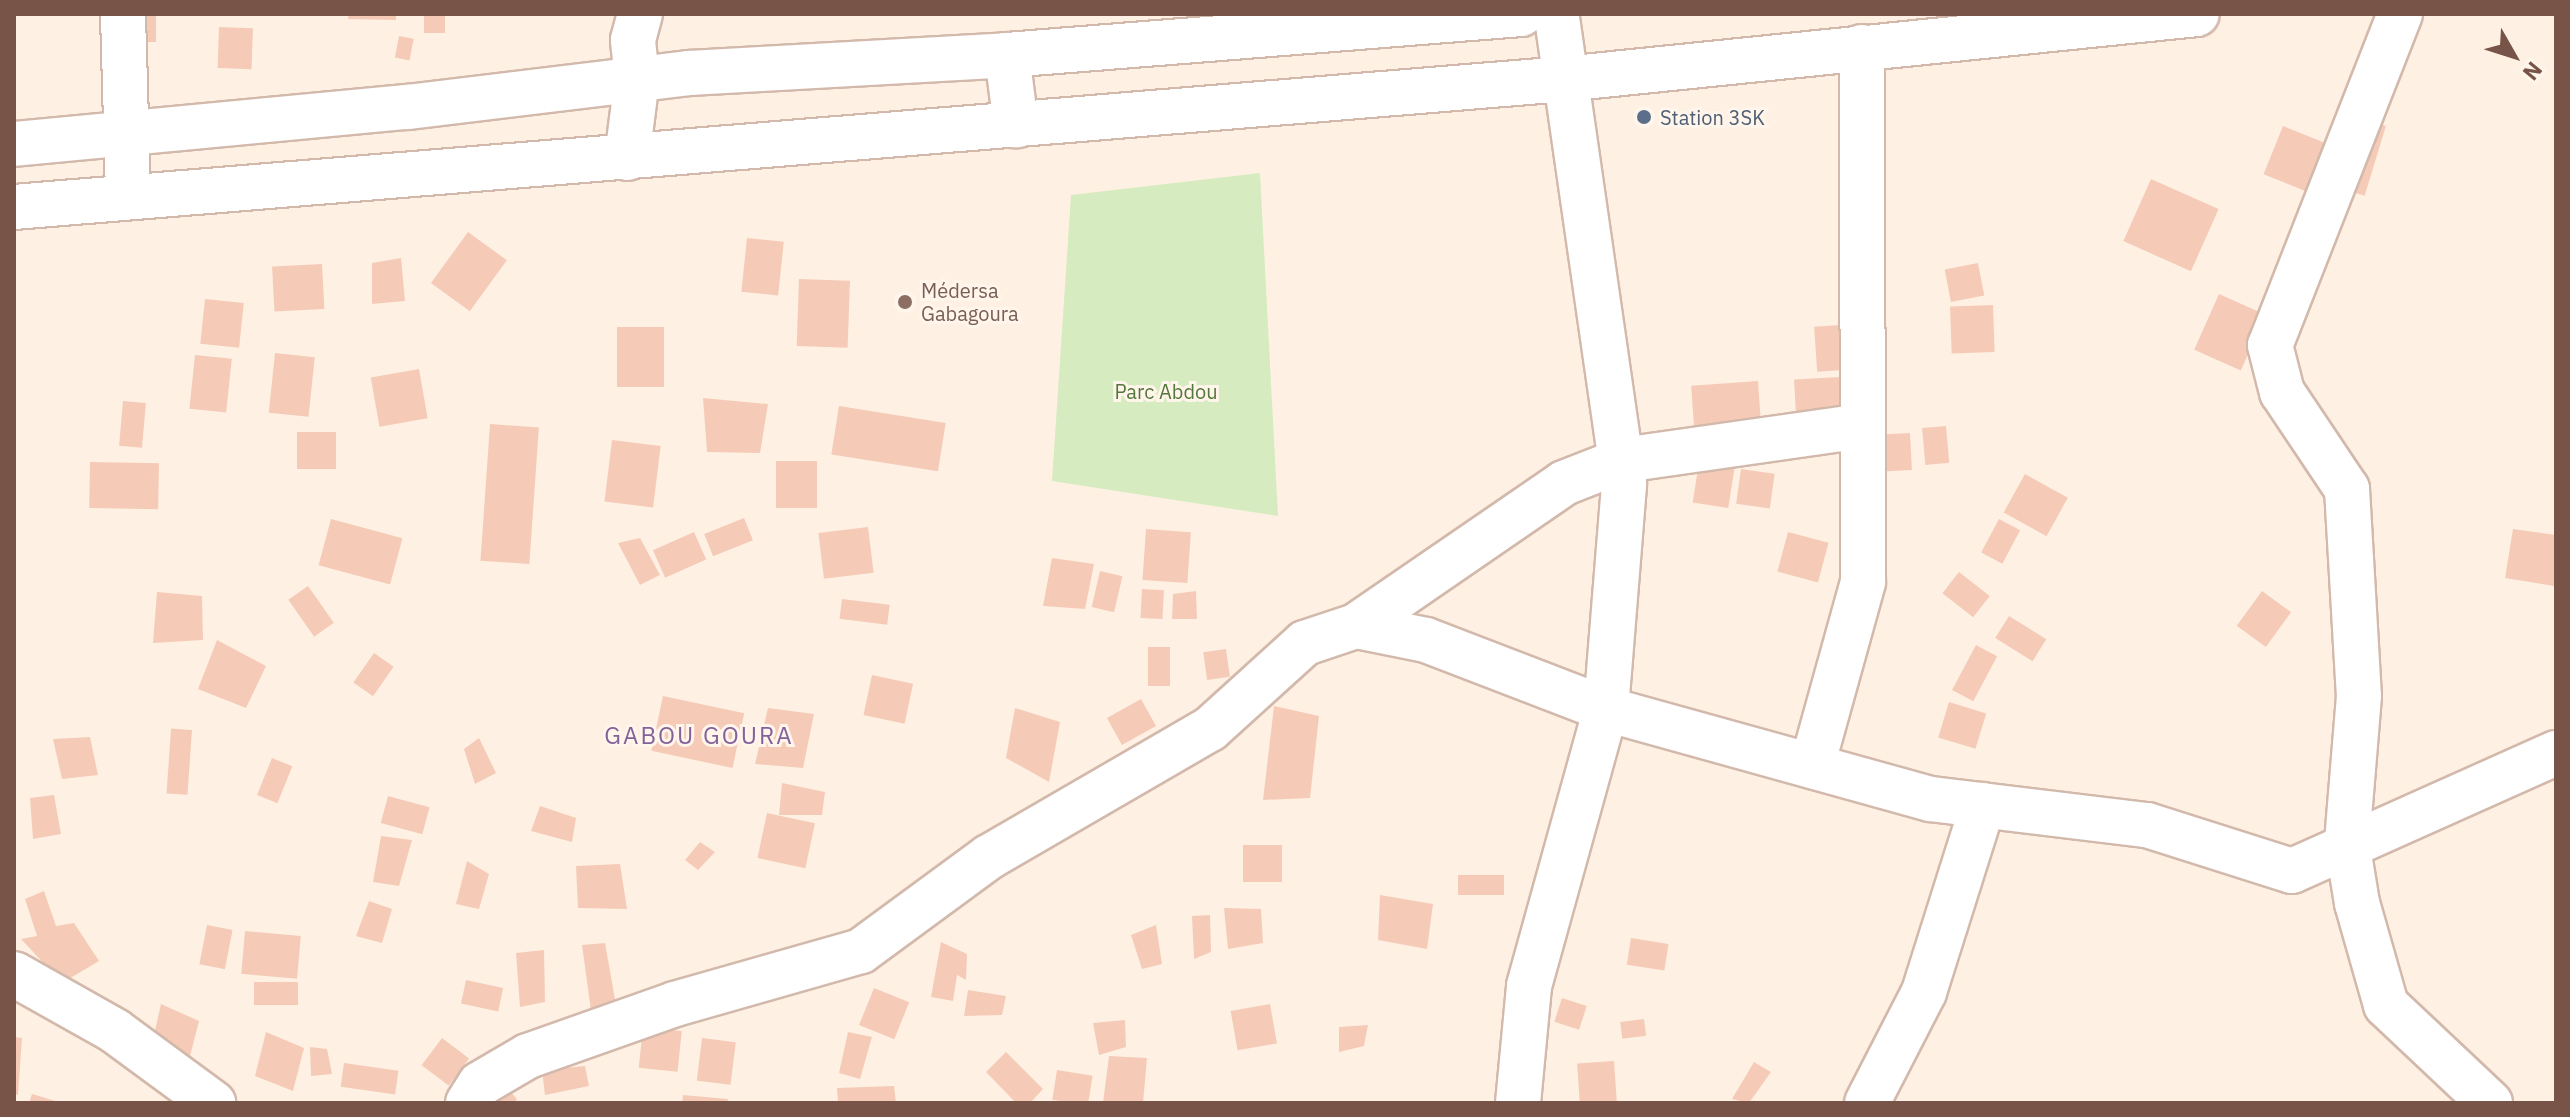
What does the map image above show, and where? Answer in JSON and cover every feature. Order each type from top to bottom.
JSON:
[{"type":"street","points":[[123,14],[123,132],[128,194]]},
{"type":"street","points":[[627,158],[637,79],[633,40],[640,14]]},
{"type":"street","points":[[14,144],[408,107],[637,79],[1007,55],[1521,14]]},
{"type":"street","points":[[1518,1103],[1529,986],[1606,709],[1623,460],[1556,14]]},
{"type":"street","points":[[14,207],[128,194],[627,158],[1564,79],[1862,47],[2020,22],[2197,14]]},
{"type":"street","points":[[2400,14],[2270,345],[2282,392],[2347,489],[2359,696],[2347,842],[2357,903],[2386,1005],[2490,1103]]},
{"type":"street","points":[[1812,766],[1863,582],[1862,47]]},
{"type":"street","points":[[1007,55],[1016,125]]},
{"type":"street","points":[[468,1103],[480,1084],[528,1056],[675,1004],[861,951],[1015,841],[1210,729],[1305,643],[1356,626],[1564,483],[1623,460],[1862,426]]},
{"type":"street","points":[[1356,626],[1426,640],[1606,709],[1931,799],[2147,825],[2214,842],[2292,871],[2347,842],[2556,753]]},
{"type":"street","points":[[1867,1103],[1924,992],[1983,805]]},
{"type":"street","points":[[14,974],[115,1031],[213,1103]]},
{"type":"green space","name":"Parc Abdou","points":[[1260,173],[1278,516],[1052,481],[1071,195]]},
{"type":"building","points":[[118,14],[156,14],[156,42],[118,42]]},
{"type":"building","points":[[349,14],[396,14],[396,20],[348,19]]},
{"type":"building","points":[[424,14],[445,14],[445,33],[424,33]]},
{"type":"building","points":[[219,27],[253,28],[252,69],[218,68]]},
{"type":"building","points":[[399,36],[414,39],[410,60],[395,58]]},
{"type":"building","points":[[2363,119],[2386,126],[2365,196],[2342,189]]},
{"type":"building","points":[[2283,126],[2332,146],[2313,194],[2264,174]]},
{"type":"building","points":[[2151,179],[2219,209],[2191,271],[2123,241]]},
{"type":"building","points":[[468,232],[507,260],[470,311],[431,283]]},
{"type":"building","points":[[747,238],[784,242],[778,296],[741,292]]},
{"type":"building","points":[[401,258],[405,301],[372,304],[372,263]]},
{"type":"building","points":[[1978,263],[1984,295],[1951,302],[1945,269]]},
{"type":"building","points":[[322,264],[324,309],[274,312],[272,267]]},
{"type":"building","points":[[799,279],[850,281],[848,348],[797,346]]},
{"type":"building","points":[[2219,294],[2266,315],[2241,370],[2194,350]]},
{"type":"building","points":[[205,299],[244,303],[239,348],[200,344]]},
{"type":"building","points":[[1993,305],[1995,352],[1952,353],[1950,307]]},
{"type":"building","points":[[1840,325],[1843,370],[1817,372],[1814,327]]},
{"type":"building","points":[[617,327],[664,327],[664,387],[617,387]]},
{"type":"building","points":[[275,353],[315,357],[309,417],[269,413]]},
{"type":"building","points":[[195,355],[232,359],[226,413],[189,409]]},
{"type":"building","points":[[419,369],[428,418],[379,427],[371,378]]},
{"type":"building","points":[[1841,377],[1843,420],[1796,422],[1794,379]]},
{"type":"building","points":[[1758,381],[1761,426],[1694,431],[1691,386]]},
{"type":"building","points":[[703,398],[768,404],[760,453],[707,452]]},
{"type":"building","points":[[123,401],[146,403],[142,448],[119,446]]},
{"type":"building","points":[[839,406],[946,423],[938,471],[831,454]]},
{"type":"building","points":[[490,424],[539,427],[529,564],[480,561]]},
{"type":"building","points":[[1946,426],[1949,463],[1925,465],[1922,428]]},
{"type":"building","points":[[297,432],[336,432],[336,469],[297,469]]},
{"type":"building","points":[[1910,433],[1912,470],[1878,472],[1876,435]]},
{"type":"building","points":[[612,440],[661,446],[653,508],[604,502]]},
{"type":"building","points":[[1700,456],[1736,462],[1728,508],[1693,502]]},
{"type":"building","points":[[776,461],[817,461],[817,508],[776,508]]},
{"type":"building","points":[[90,462],[159,463],[158,509],[89,508]]},
{"type":"building","points":[[1741,469],[1775,474],[1770,508],[1736,504]]},
{"type":"building","points":[[2025,474],[2068,498],[2047,536],[2004,512]]},
{"type":"building","points":[[744,518],[753,540],[713,556],[704,534]]},
{"type":"building","points":[[331,519],[402,538],[390,585],[319,565]]},
{"type":"building","points":[[1999,519],[2020,530],[2002,564],[1981,553]]},
{"type":"building","points":[[868,527],[874,573],[824,579],[818,533]]},
{"type":"building","points":[[1146,529],[1191,532],[1187,583],[1142,580]]},
{"type":"building","points":[[2513,529],[2556,535],[2554,586],[2505,578]]},
{"type":"building","points":[[694,532],[706,559],[665,578],[653,550]]},
{"type":"building","points":[[1788,532],[1829,543],[1818,582],[1777,572]]},
{"type":"building","points":[[640,538],[660,575],[640,585],[618,543]]},
{"type":"building","points":[[1052,558],[1094,564],[1085,609],[1043,606]]},
{"type":"building","points":[[1100,571],[1122,576],[1114,612],[1092,607]]},
{"type":"building","points":[[1959,572],[1990,596],[1973,617],[1942,593]]},
{"type":"building","points":[[308,586],[334,623],[314,637],[288,600]]},
{"type":"building","points":[[1142,589],[1164,590],[1162,619],[1140,618]]},
{"type":"building","points":[[1196,591],[1197,619],[1172,619],[1173,594]]},
{"type":"building","points":[[2262,591],[2291,612],[2266,647],[2237,626]]},
{"type":"building","points":[[157,592],[202,596],[203,640],[153,643]]},
{"type":"building","points":[[842,599],[890,605],[887,625],[840,619]]},
{"type":"building","points":[[2009,616],[2046,639],[2033,661],[1995,638]]},
{"type":"building","points":[[217,640],[266,666],[246,708],[198,689]]},
{"type":"building","points":[[1976,645],[1997,656],[1973,701],[1952,690]]},
{"type":"building","points":[[1148,647],[1170,647],[1170,686],[1148,686]]},
{"type":"building","points":[[1226,649],[1230,677],[1207,680],[1203,652]]},
{"type":"building","points":[[374,653],[394,667],[373,696],[353,682]]},
{"type":"building","points":[[872,675],[913,684],[905,724],[863,715]]},
{"type":"building","points":[[663,696],[744,713],[733,768],[651,751]]},
{"type":"building","points":[[1141,699],[1156,726],[1122,745],[1107,718]]},
{"type":"building","points":[[1949,702],[1986,713],[1975,749],[1938,737]]},
{"type":"building","points":[[1274,706],[1319,716],[1310,798],[1263,800]]},
{"type":"building","points":[[768,708],[814,714],[803,768],[755,764]]},
{"type":"building","points":[[1015,708],[1060,722],[1049,782],[1006,758]]},
{"type":"building","points":[[171,729],[192,730],[187,795],[167,793]]},
{"type":"building","points":[[90,737],[98,775],[62,779],[53,739]]},
{"type":"building","points":[[479,738],[496,773],[475,784],[464,749]]},
{"type":"building","points":[[272,758],[292,766],[277,803],[257,795]]},
{"type":"building","points":[[782,783],[825,792],[822,815],[779,815]]},
{"type":"building","points":[[54,795],[61,834],[33,839],[30,798]]},
{"type":"building","points":[[388,796],[430,807],[422,834],[381,823]]},
{"type":"building","points":[[540,806],[576,818],[572,842],[531,831]]},
{"type":"building","points":[[767,813],[815,823],[805,868],[757,858]]},
{"type":"building","points":[[381,836],[412,840],[399,886],[373,882]]},
{"type":"building","points":[[700,842],[715,852],[698,870],[685,860]]},
{"type":"building","points":[[1243,845],[1282,845],[1282,882],[1243,882]]},
{"type":"building","points":[[467,861],[489,874],[479,909],[456,904]]},
{"type":"building","points":[[620,864],[627,909],[578,908],[576,866]]},
{"type":"building","points":[[1458,875],[1504,875],[1504,895],[1458,895]]},
{"type":"building","points":[[44,891],[56,926],[74,923],[99,961],[62,983],[21,939],[37,936],[25,899]]},
{"type":"building","points":[[1380,895],[1433,904],[1427,949],[1378,940]]},
{"type":"building","points":[[369,901],[392,909],[382,943],[356,936]]},
{"type":"building","points":[[1224,908],[1261,909],[1263,943],[1228,949]]},
{"type":"building","points":[[1210,915],[1211,952],[1194,959],[1192,916]]},
{"type":"building","points":[[207,925],[233,930],[225,969],[199,964]]},
{"type":"building","points":[[1156,925],[1162,964],[1142,969],[1131,935]]},
{"type":"building","points":[[245,931],[301,936],[297,979],[241,974]]},
{"type":"building","points":[[1631,938],[1669,944],[1664,971],[1627,965]]},
{"type":"building","points":[[941,942],[967,954],[966,980],[957,975],[953,1001],[931,997]]},
{"type":"building","points":[[605,943],[616,1005],[591,1011],[582,945]]},
{"type":"building","points":[[544,950],[545,1002],[520,1007],[516,953]]},
{"type":"building","points":[[466,980],[503,988],[498,1011],[461,1003]]},
{"type":"building","points":[[254,982],[298,982],[298,1005],[254,1005]]},
{"type":"building","points":[[874,988],[909,1002],[894,1039],[859,1025]]},
{"type":"building","points":[[968,990],[1006,996],[1002,1015],[964,1016]]},
{"type":"building","points":[[1562,998],[1587,1006],[1579,1030],[1554,1022]]},
{"type":"building","points":[[161,1004],[199,1021],[188,1064],[151,1048]]},
{"type":"building","points":[[1270,1004],[1277,1043],[1238,1050],[1231,1011]]},
{"type":"building","points":[[1644,1019],[1646,1036],[1622,1039],[1620,1022]]},
{"type":"building","points":[[1125,1020],[1126,1047],[1099,1055],[1093,1023]]},
{"type":"building","points":[[1368,1025],[1364,1046],[1339,1052],[1339,1027]]},
{"type":"building","points":[[643,1027],[682,1031],[678,1072],[639,1068]]},
{"type":"building","points":[[266,1032],[304,1048],[293,1091],[255,1076]]},
{"type":"building","points":[[848,1032],[872,1037],[860,1079],[839,1073]]},
{"type":"building","points":[[14,1037],[22,1038],[18,1095],[14,1094]]},
{"type":"building","points":[[442,1038],[469,1058],[449,1086],[422,1065]]},
{"type":"building","points":[[702,1038],[736,1042],[731,1085],[697,1081]]},
{"type":"building","points":[[310,1047],[327,1049],[332,1074],[311,1076]]},
{"type":"building","points":[[1006,1052],[1043,1089],[1030,1103],[1016,1103],[986,1072]]},
{"type":"building","points":[[1109,1056],[1147,1058],[1143,1103],[1103,1103]]},
{"type":"building","points":[[1614,1061],[1617,1103],[1580,1103],[1577,1064]]},
{"type":"building","points":[[1754,1062],[1771,1072],[1749,1103],[1732,1099]]},
{"type":"building","points":[[344,1063],[398,1071],[395,1094],[341,1087]]},
{"type":"building","points":[[585,1066],[589,1086],[545,1095],[542,1070]]},
{"type":"building","points":[[1057,1070],[1093,1076],[1088,1103],[1052,1100]]},
{"type":"building","points":[[894,1086],[896,1103],[838,1103],[837,1088]]},
{"type":"building","points":[[508,1089],[517,1099],[514,1103],[491,1103]]},
{"type":"building","points":[[32,1094],[59,1102],[59,1103],[29,1103]]},
{"type":"building","points":[[683,1095],[728,1099],[727,1103],[682,1103]]},
{"type":"place","name":"Station 3SK","points":[[1644,117]]},
{"type":"place","name":"Médersa Gabagoura","points":[[905,302]]},
{"type":"district","name":"GABOU GOURA","points":[[699,736]]}]
